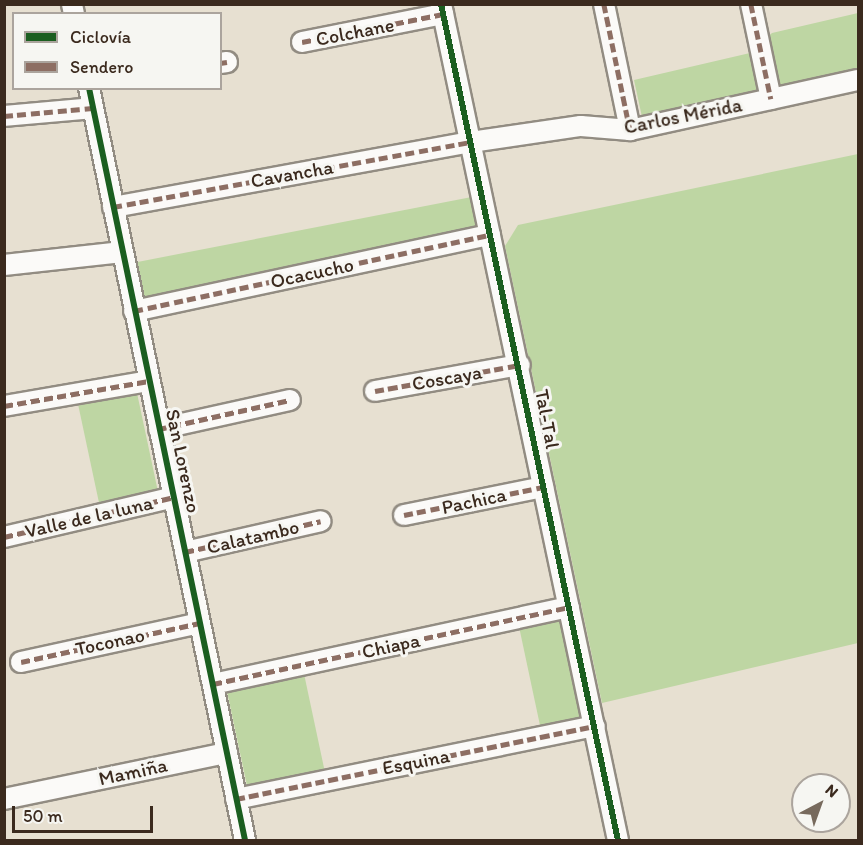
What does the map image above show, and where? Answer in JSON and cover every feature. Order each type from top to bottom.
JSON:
[{"type":"street","points":[[604,4],[630,129]]},
{"type":"street","points":[[751,4],[771,99]]},
{"type":"street","name":"Colchane","points":[[302,42],[442,9]]},
{"type":"street","name":"Tal-Tal","points":[[442,9],[520,365],[543,487],[618,840]]},
{"type":"street","name":"Carlos Mérida","points":[[471,142],[581,126],[630,129],[858,80]]},
{"type":"street","points":[[4,116],[91,98]]},
{"type":"street","name":"San Lorenzo","points":[[91,98],[245,840]]},
{"type":"street","name":"Cavancha","points":[[113,207],[471,142]]},
{"type":"street","name":"Ocacucho","points":[[134,310],[490,235]]},
{"type":"street","points":[[4,265],[122,252]]},
{"type":"street","name":"Coscaya","points":[[375,391],[520,365]]},
{"type":"street","points":[[4,406],[149,381]]},
{"type":"street","points":[[159,429],[290,400]]},
{"type":"street","name":"Pachica","points":[[404,515],[543,487]]},
{"type":"street","name":"Valle de la luna","points":[[4,537],[174,497]]},
{"type":"street","name":"Calatambo","points":[[185,552],[321,521]]},
{"type":"street","name":"Chiapa","points":[[213,684],[569,608]]},
{"type":"street","name":"Toconao","points":[[21,662],[200,622]]},
{"type":"street","name":"Esquina","points":[[237,799],[595,726]]},
{"type":"street","name":"Mamiña","points":[[4,800],[227,753]]},
{"type":"green space","points":[[858,13],[858,70],[642,117],[634,80],[750,53],[772,33]]},
{"type":"green space","points":[[858,154],[858,643],[602,703],[505,246],[518,225]]},
{"type":"green space","points":[[482,195],[490,235],[133,305],[125,264]]},
{"type":"green space","points":[[137,393],[158,490],[99,502],[78,405]]},
{"type":"green space","points":[[569,607],[594,726],[543,737],[517,618]]},
{"type":"green space","points":[[303,669],[325,772],[248,788],[226,685]]},
{"type":"marked path","points":[[604,4],[630,130]]},
{"type":"marked path","points":[[751,4],[771,99]]},
{"type":"marked path","points":[[302,42],[443,14]]},
{"type":"marked path","points":[[222,63],[227,62]]},
{"type":"marked path","points":[[4,116],[93,108]]},
{"type":"marked path","points":[[113,207],[471,142]]},
{"type":"marked path","points":[[134,311],[490,235]]},
{"type":"marked path","points":[[375,391],[520,365]]},
{"type":"marked path","points":[[4,406],[149,381]]},
{"type":"marked path","points":[[159,429],[290,400]]},
{"type":"marked path","points":[[404,515],[543,487]]},
{"type":"marked path","points":[[4,537],[174,497]]},
{"type":"marked path","points":[[185,552],[321,521]]},
{"type":"marked path","points":[[213,684],[569,607]]},
{"type":"marked path","points":[[21,662],[200,623]]},
{"type":"marked path","points":[[236,799],[595,726]]},
{"type":"cycle path","points":[[441,4],[618,840]]},
{"type":"cycle path","points":[[89,90],[245,840]]}]
